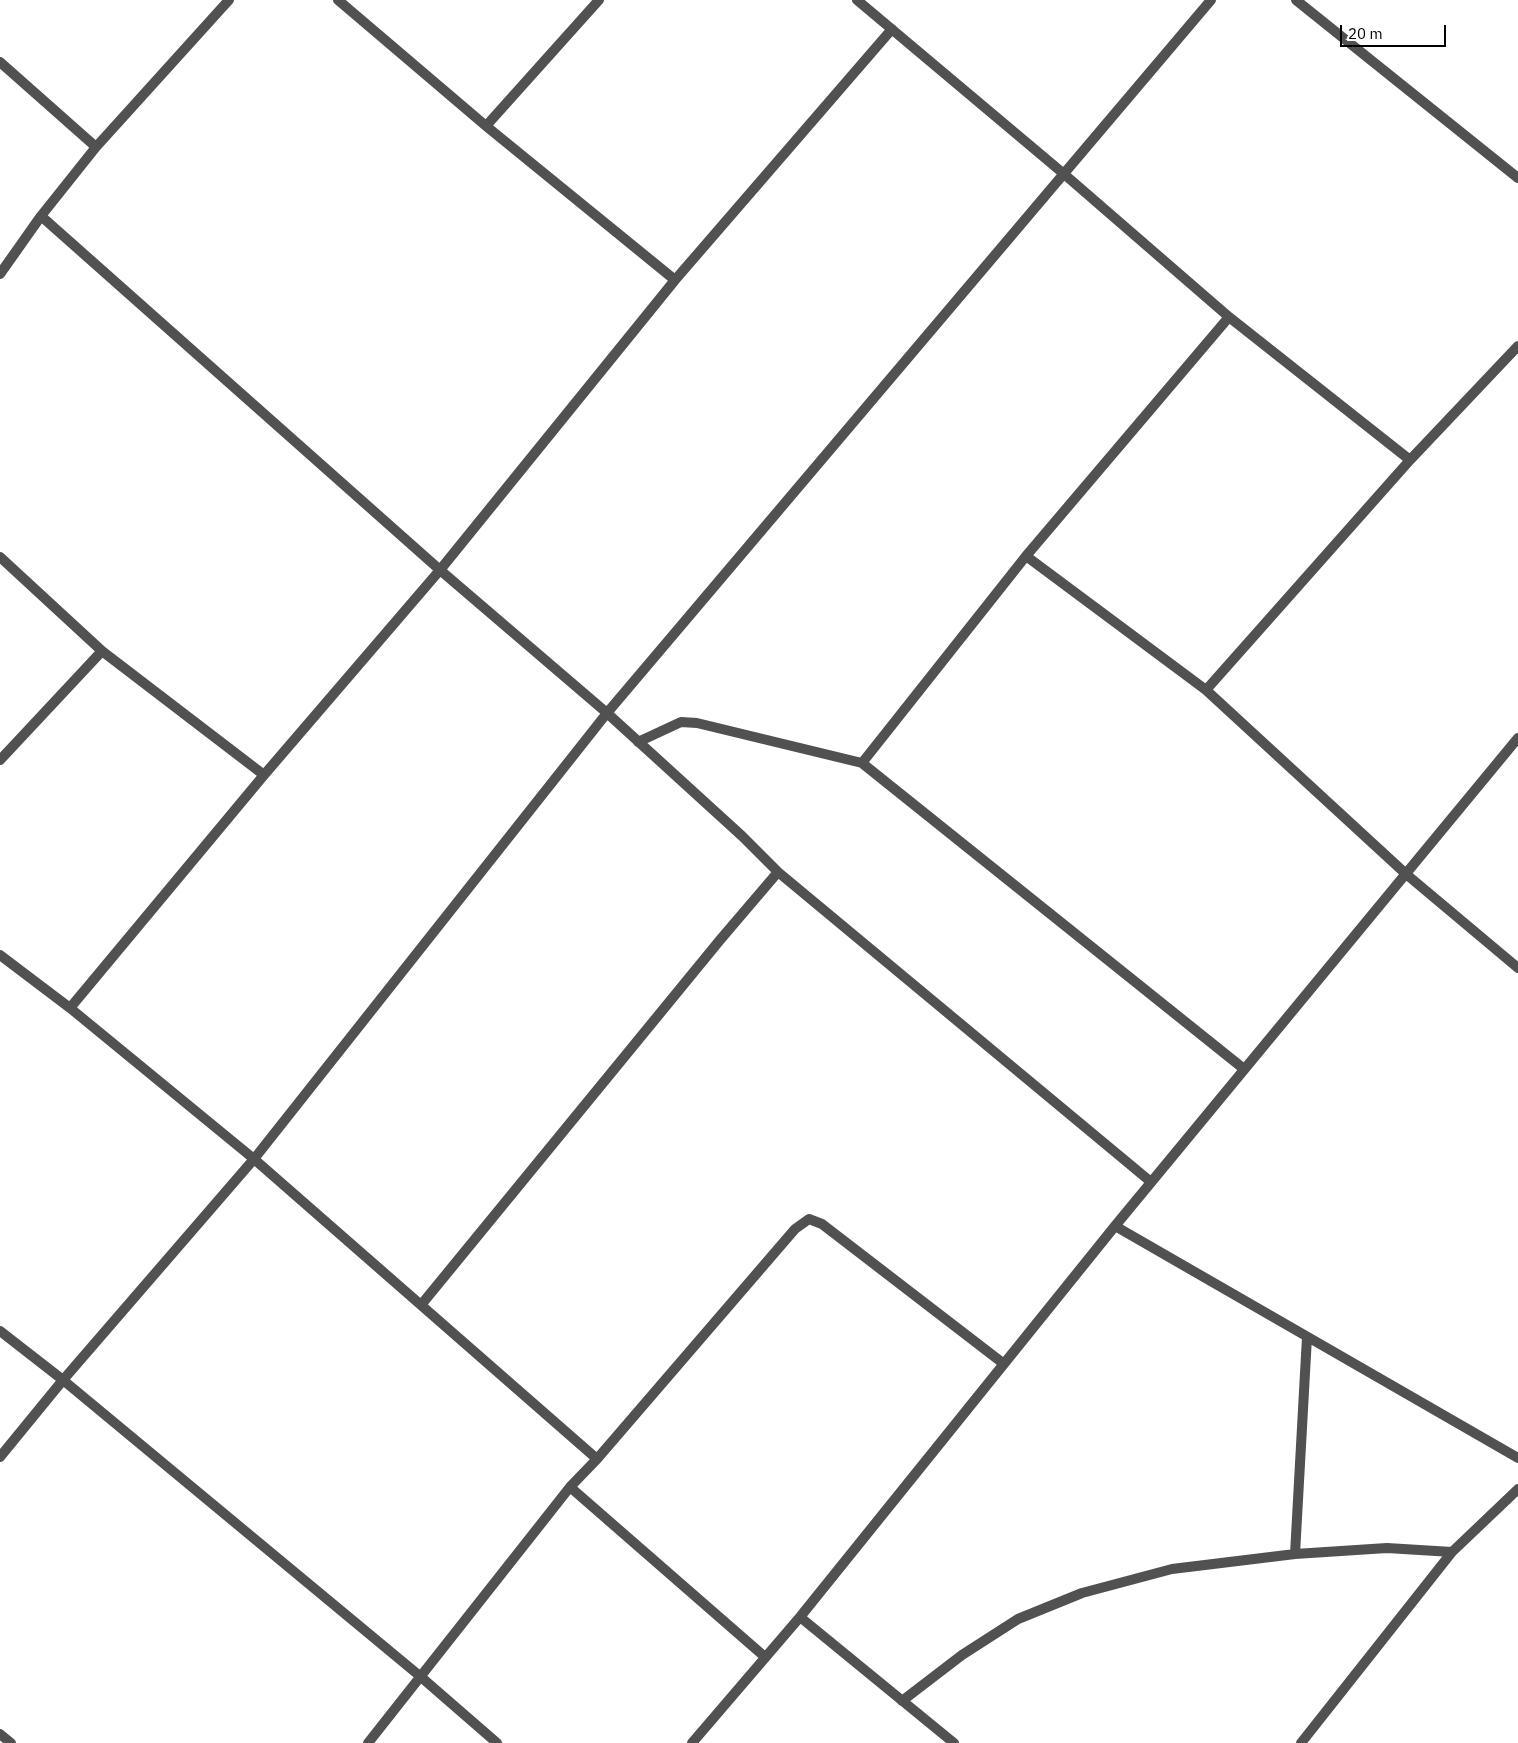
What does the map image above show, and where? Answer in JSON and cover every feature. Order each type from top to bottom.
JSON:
[{"type":"street","points":[[0,274],[41,216],[96,147],[229,0]]},
{"type":"street","points":[[338,0],[486,126],[675,280]]},
{"type":"street","points":[[486,126],[599,0]]},
{"type":"street","points":[[857,0],[1230,317],[1410,460]]},
{"type":"street","points":[[0,1457],[63,1380],[254,1159],[607,713],[1211,0]]},
{"type":"street","points":[[1296,0],[1518,178]]},
{"type":"street","points":[[70,1008],[264,775],[440,570],[675,280],[892,29]]},
{"type":"street","points":[[0,62],[96,147]]},
{"type":"street","points":[[41,216],[440,570],[607,713],[742,836],[778,872],[1152,1182]]},
{"type":"street","points":[[862,763],[1026,556],[1230,317]]},
{"type":"street","points":[[1206,690],[1410,460],[1518,346]]},
{"type":"street","points":[[1026,556],[1206,690],[1406,874],[1518,968]]},
{"type":"street","points":[[0,557],[102,650],[264,775]]},
{"type":"street","points":[[0,760],[102,650]]},
{"type":"street","points":[[638,742],[681,722],[697,723],[862,763],[1244,1069]]},
{"type":"street","points":[[692,1743],[800,1617],[1115,1226],[1518,738]]},
{"type":"street","points":[[421,1305],[778,872]]},
{"type":"street","points":[[0,955],[70,1008],[254,1159],[597,1459]]},
{"type":"street","points":[[368,1743],[570,1487],[597,1459],[795,1229],[809,1219],[822,1224],[1004,1364]]},
{"type":"street","points":[[1115,1226],[1518,1458]]},
{"type":"street","points":[[0,1331],[63,1380],[421,1676],[497,1743]]},
{"type":"street","points":[[1295,1554],[1307,1338]]},
{"type":"street","points":[[570,1487],[765,1657]]},
{"type":"street","points":[[1301,1743],[1452,1552],[1518,1489]]},
{"type":"street","points":[[902,1701],[962,1655],[1018,1619],[1082,1593],[1172,1569],[1295,1554],[1388,1548],[1452,1552]]},
{"type":"street","points":[[800,1617],[954,1743]]},
{"type":"street","points":[[0,1734],[11,1743]]}]
